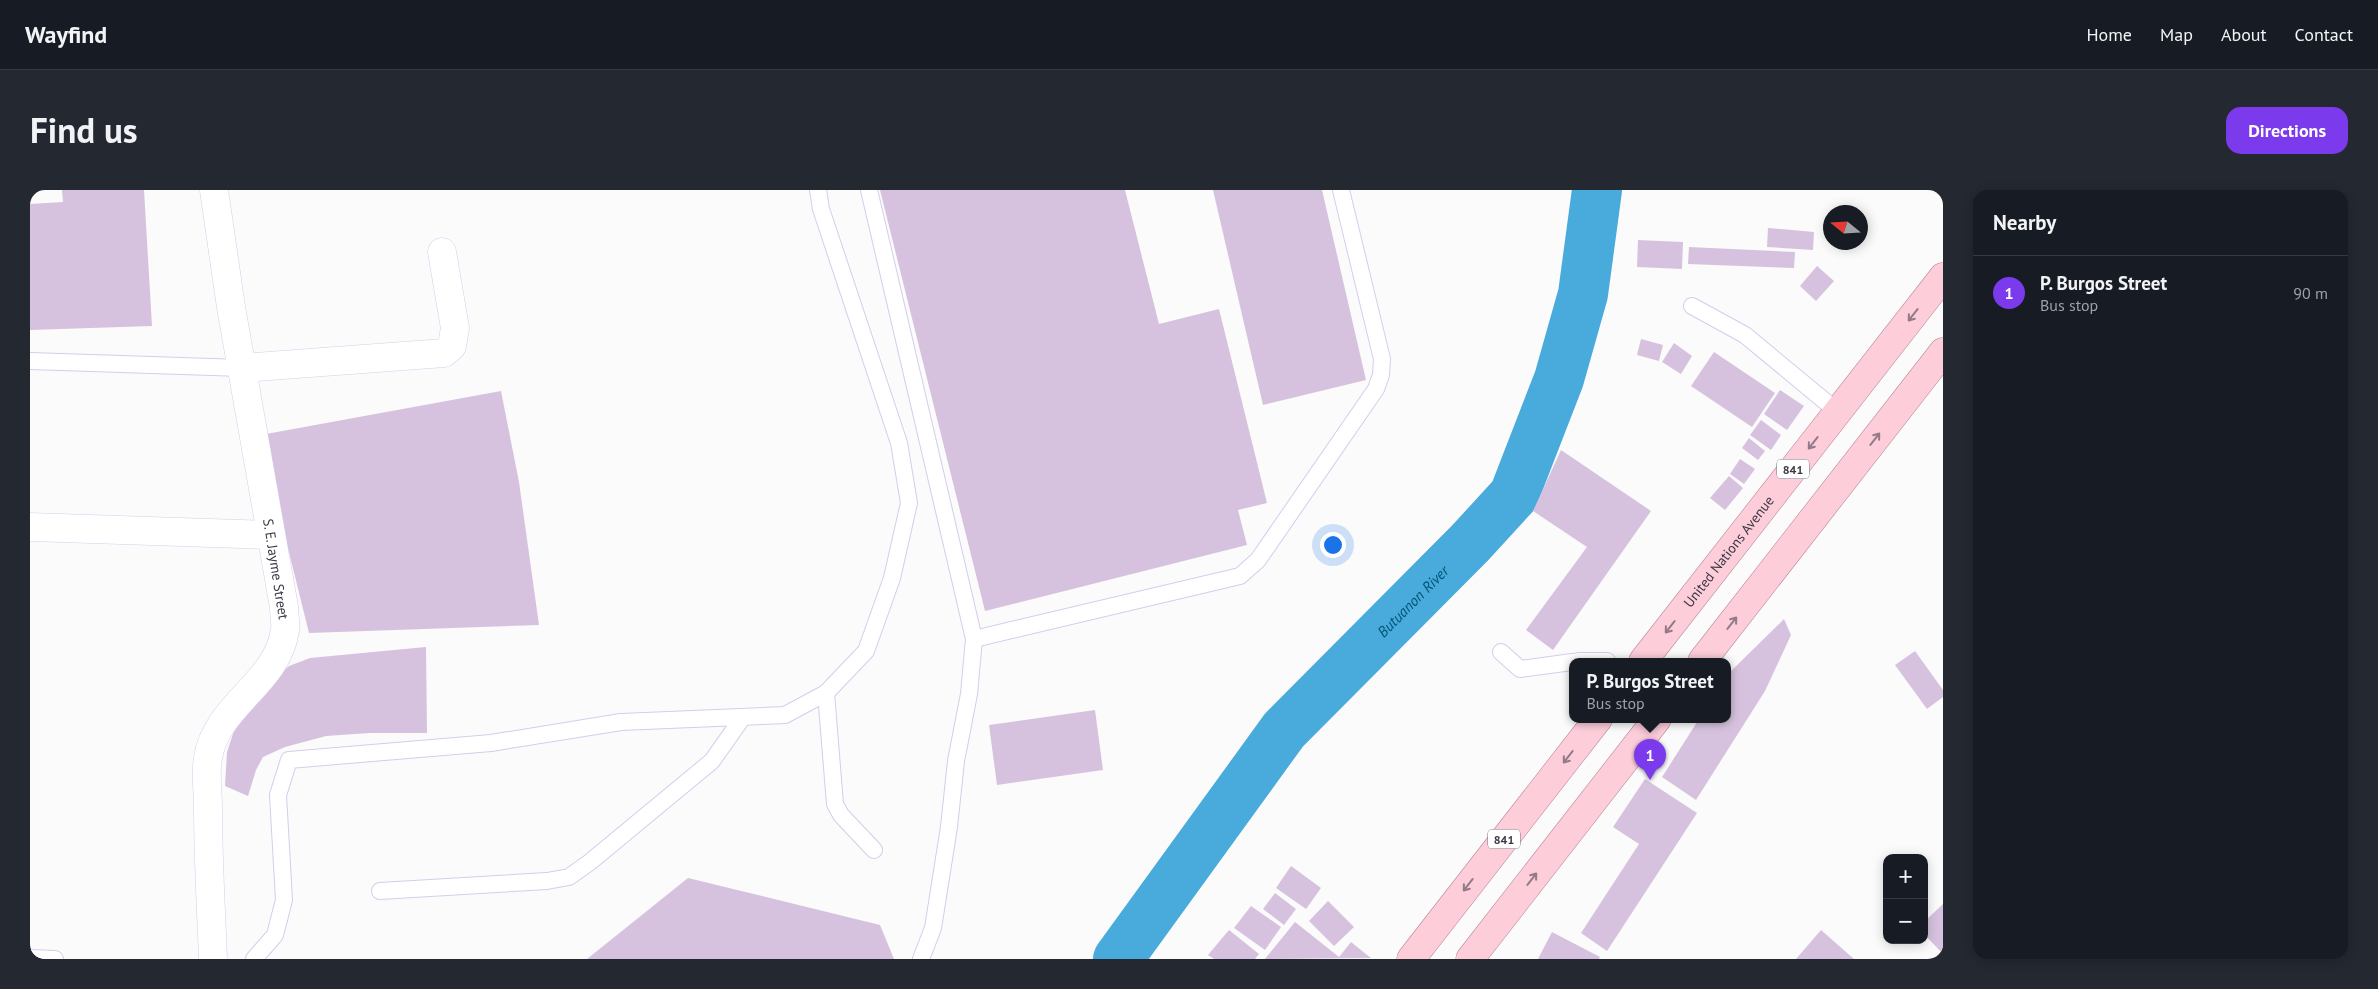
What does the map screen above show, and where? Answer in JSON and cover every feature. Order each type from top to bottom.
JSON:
[{"type":"main road","name":"United Nations Avenue","points":[[1645,658],[1943,277]]},
{"type":"main road","points":[[1704,658],[1943,352]]},
{"type":"main road","name":"841","points":[[1411,959],[1595,723]]},
{"type":"main road","points":[[1470,959],[1654,723]]},
{"type":"street","name":"S. E. Jayme Street","points":[[213,959],[208,830],[208,758],[215,734],[231,711],[265,675],[279,650],[285,630],[284,607],[242,368],[214,190]]},
{"type":"street","points":[[242,368],[444,353],[452,346],[456,328],[442,252]]},
{"type":"street","points":[[30,527],[271,536]]},
{"type":"lane","points":[[254,959],[275,935],[284,900],[278,795],[289,760],[491,743],[621,722],[785,715],[826,693],[866,651],[892,578],[909,503],[899,443],[821,209],[818,190]]},
{"type":"lane","points":[[869,190],[974,639],[969,694],[956,761],[949,826],[933,928],[921,959]]},
{"type":"lane","points":[[974,639],[1240,576],[1258,560],[1376,388],[1381,375],[1382,359],[1341,190]]},
{"type":"lane","points":[[1692,306],[1745,335],[1838,412]]},
{"type":"lane","points":[[30,361],[242,368]]},
{"type":"lane","points":[[1501,652],[1520,668],[1569,662]]},
{"type":"lane","points":[[826,693],[835,804],[840,815],[874,850]]},
{"type":"lane","points":[[380,891],[547,881],[569,877],[590,862],[712,761],[743,717]]},
{"type":"lane","points":[[30,958],[55,959]]},
{"type":"building","points":[[62,190],[144,190],[152,326],[30,330],[30,204],[63,202]]},
{"type":"building","points":[[880,190],[1125,190],[1159,324],[1219,309],[1267,503],[1238,510],[1247,545],[985,611]]},
{"type":"building","points":[[1213,190],[1322,190],[1366,380],[1263,405]]},
{"type":"building","points":[[1768,228],[1814,232],[1813,250],[1767,247]]},
{"type":"building","points":[[1638,240],[1683,242],[1682,269],[1637,267]]},
{"type":"building","points":[[1689,247],[1795,252],[1794,268],[1688,264]]},
{"type":"building","points":[[1817,266],[1834,281],[1816,301],[1800,286]]},
{"type":"building","points":[[1641,339],[1663,345],[1659,361],[1637,355]]},
{"type":"building","points":[[1674,343],[1692,356],[1681,374],[1662,362]]},
{"type":"building","points":[[1714,352],[1775,393],[1752,427],[1691,386]]},
{"type":"building","points":[[1780,390],[1804,406],[1787,430],[1764,414]]},
{"type":"building","points":[[501,391],[519,482],[539,625],[309,633],[283,528],[266,434]]},
{"type":"building","points":[[1761,420],[1781,435],[1771,450],[1750,435]]},
{"type":"building","points":[[1749,438],[1765,451],[1758,460],[1742,448]]},
{"type":"building","points":[[1561,450],[1651,511],[1553,650],[1526,630],[1587,547],[1533,511]]},
{"type":"building","points":[[1740,459],[1755,469],[1744,484],[1730,474]]},
{"type":"building","points":[[1729,476],[1743,488],[1725,510],[1710,498]]},
{"type":"building","points":[[1784,619],[1791,635],[1765,691],[1696,800],[1662,777],[1696,723],[1731,723],[1731,671]]},
{"type":"building","points":[[426,647],[427,733],[370,733],[326,736],[285,747],[263,757],[256,770],[248,796],[225,786],[227,752],[237,722],[274,679],[289,666],[310,658]]},
{"type":"building","points":[[1915,651],[1943,690],[1943,697],[1927,709],[1895,665]]},
{"type":"building","points":[[1095,710],[1103,770],[997,785],[989,725]]},
{"type":"building","points":[[1645,779],[1697,813],[1607,951],[1581,933],[1639,844],[1613,827]]},
{"type":"building","points":[[1291,866],[1321,888],[1306,909],[1276,888]]},
{"type":"building","points":[[688,878],[880,925],[894,959],[587,959]]},
{"type":"building","points":[[1275,893],[1296,909],[1284,925],[1263,909]]},
{"type":"building","points":[[1328,901],[1354,927],[1334,946],[1309,921]]},
{"type":"building","points":[[1943,904],[1943,954],[1928,938],[1928,918]]},
{"type":"building","points":[[1251,906],[1281,927],[1265,950],[1234,928]]},
{"type":"building","points":[[1295,922],[1339,957],[1351,942],[1371,958],[1265,959]]},
{"type":"building","points":[[1229,930],[1259,954],[1255,959],[1214,959],[1208,955]]},
{"type":"building","points":[[1821,930],[1854,959],[1796,959]]},
{"type":"building","points":[[1552,932],[1600,957],[1599,959],[1538,959]]},
{"type":"waterway","name":"Butuanon River","points":[[1118,959],[1284,730],[1470,543],[1514,495],[1559,379],[1583,294],[1597,190]]},
{"type":"place","name":"P. Burgos Street","points":[[1650,780]]}]
